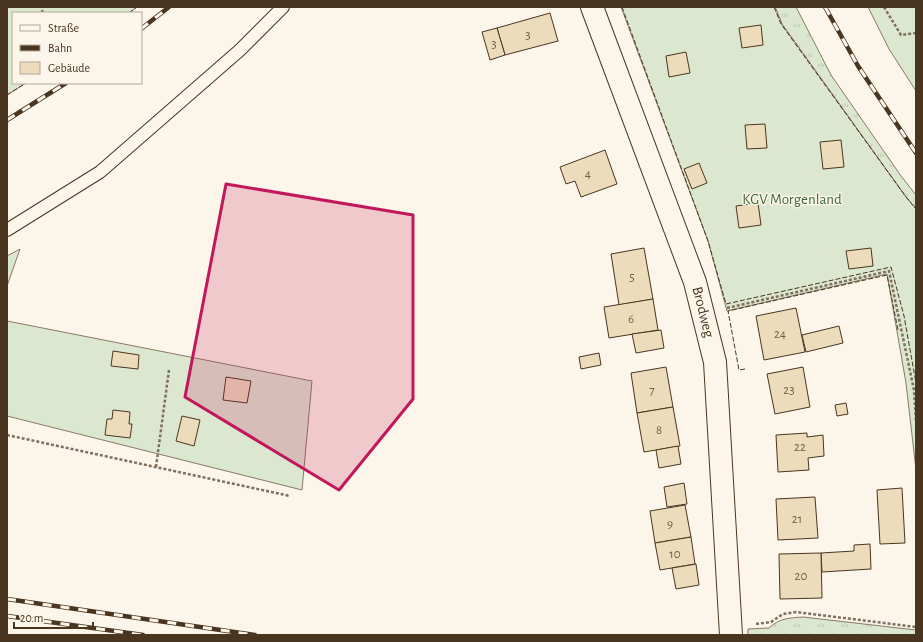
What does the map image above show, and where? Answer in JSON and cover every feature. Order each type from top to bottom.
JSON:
[{"type":"street","name":"Brodweg","points":[[592,7],[680,237],[704,314],[715,362],[731,630]]},
{"type":"lane","points":[[7,230],[100,172],[240,50],[283,7]]},
{"type":"path","points":[[884,7],[901,35],[916,33]]},
{"type":"path","points":[[704,314],[889,271],[914,390],[916,421]]},
{"type":"path","points":[[156,467],[169,370]]},
{"type":"path","points":[[7,434],[290,496]]},
{"type":"path","points":[[731,630],[770,622],[782,614],[796,612],[916,627]]},
{"type":"highlighted area","points":[[226,184],[413,215],[413,399],[339,490],[185,397]]},
{"type":"green space","points":[[7,7],[137,7],[130,12],[12,12],[12,84],[24,84],[7,95]]},
{"type":"green space","name":"KGV Morgenland","points":[[621,7],[775,7],[782,24],[916,209],[916,470],[906,383],[887,274],[727,311],[708,241]]},
{"type":"green space","points":[[775,7],[796,7],[831,75],[901,176],[916,195],[916,209],[782,24]]},
{"type":"green space","points":[[868,7],[916,7],[916,91],[889,49]]},
{"type":"green space","points":[[20,249],[7,286],[7,256]]},
{"type":"green space","points":[[7,321],[312,381],[302,490],[7,416]]},
{"type":"green space","points":[[803,617],[916,630],[916,635],[748,635],[748,629],[769,628],[781,620]]},
{"type":"building","points":[[550,13],[558,41],[505,55],[497,28]]},
{"type":"building","points":[[761,25],[763,45],[742,48],[739,28]]},
{"type":"building","points":[[497,28],[505,55],[490,60],[482,32]]},
{"type":"building","points":[[686,52],[690,73],[669,77],[666,56]]},
{"type":"building","points":[[765,124],[767,148],[747,149],[745,125]]},
{"type":"building","points":[[841,140],[844,167],[823,169],[820,142]]},
{"type":"building","points":[[605,150],[617,184],[581,197],[575,181],[566,184],[560,167]]},
{"type":"building","points":[[699,163],[707,183],[692,189],[684,169]]},
{"type":"building","points":[[758,203],[761,225],[739,228],[736,206]]},
{"type":"building","points":[[644,248],[653,299],[619,305],[611,254]]},
{"type":"building","points":[[871,248],[873,266],[849,269],[846,251]]},
{"type":"building","points":[[653,299],[658,330],[609,338],[604,307]]},
{"type":"building","points":[[796,308],[805,352],[764,360],[756,316]]},
{"type":"building","points":[[839,326],[843,343],[806,352],[802,335]]},
{"type":"building","points":[[661,330],[664,348],[636,353],[632,334]]},
{"type":"building","points":[[113,351],[139,355],[138,369],[111,366]]},
{"type":"building","points":[[599,353],[601,365],[581,369],[579,357]]},
{"type":"building","points":[[666,367],[673,407],[637,413],[631,373]]},
{"type":"building","points":[[803,367],[810,407],[775,414],[767,374]]},
{"type":"building","points":[[226,377],[251,381],[247,403],[223,400]]},
{"type":"building","points":[[846,403],[848,414],[837,416],[835,405]]},
{"type":"building","points":[[673,407],[680,446],[644,452],[637,413]]},
{"type":"building","points":[[113,410],[130,412],[129,424],[132,424],[130,438],[105,435],[107,419],[112,419]]},
{"type":"building","points":[[182,416],[200,420],[194,446],[176,441]]},
{"type":"building","points":[[807,433],[807,437],[823,435],[824,456],[808,458],[809,470],[778,472],[776,435]]},
{"type":"building","points":[[678,446],[681,464],[659,468],[656,450]]},
{"type":"building","points":[[684,483],[687,504],[667,507],[664,487]]},
{"type":"building","points":[[902,488],[905,543],[880,544],[877,490]]},
{"type":"building","points":[[815,497],[818,538],[778,540],[776,499]]},
{"type":"building","points":[[685,505],[691,537],[655,543],[650,511]]},
{"type":"building","points":[[691,537],[695,564],[660,570],[655,543]]},
{"type":"building","points":[[870,544],[871,569],[822,572],[821,553],[854,551],[854,545]]},
{"type":"building","points":[[821,553],[822,598],[780,599],[779,554]]},
{"type":"building","points":[[696,564],[699,585],[676,589],[672,568]]},
{"type":"railway","points":[[142,28],[169,7]]},
{"type":"railway","points":[[825,7],[858,66],[916,153]]},
{"type":"railway","points":[[7,120],[64,84]]},
{"type":"railway","points":[[7,599],[255,635]]},
{"type":"railway","points":[[7,616],[143,635]]},
{"type":"fence","points":[[130,12],[137,7]]},
{"type":"fence","points":[[622,7],[708,241],[726,304],[891,267],[904,316],[916,383]]},
{"type":"fence","points":[[774,7],[781,24],[916,209]]},
{"type":"fence","points":[[7,95],[24,84]]},
{"type":"fence","points":[[745,369],[739,370],[728,311],[887,275],[898,330]]}]
